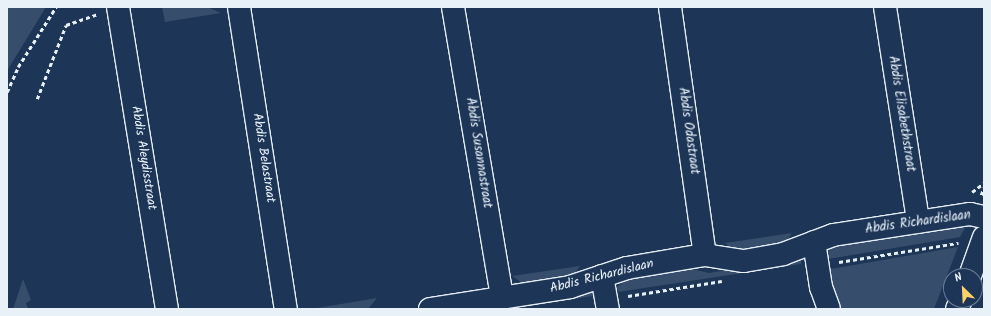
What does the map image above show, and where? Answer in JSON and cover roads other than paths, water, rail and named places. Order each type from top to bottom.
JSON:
[{"type":"street","name":"Abdis Belastraat","points":[[240,7],[286,309]]},
{"type":"street","name":"Abdis Susannastraat","points":[[453,7],[502,298]]},
{"type":"street","name":"Abdis Odastraat","points":[[670,7],[705,255]]},
{"type":"street","name":"Abdis Elisabethstraat","points":[[884,7],[918,221]]},
{"type":"street","name":"Abdis Aleydisstraat","points":[[111,10],[167,309]]},
{"type":"street","name":"Abdis Richardislaan","points":[[430,309],[570,287],[628,268],[705,255],[744,261],[783,254],[833,235],[970,214],[984,217]]},
{"type":"street","points":[[814,242],[821,287],[829,309]]},
{"type":"street","points":[[974,268],[982,250]]},
{"type":"street","points":[[602,276],[608,309]]}]
